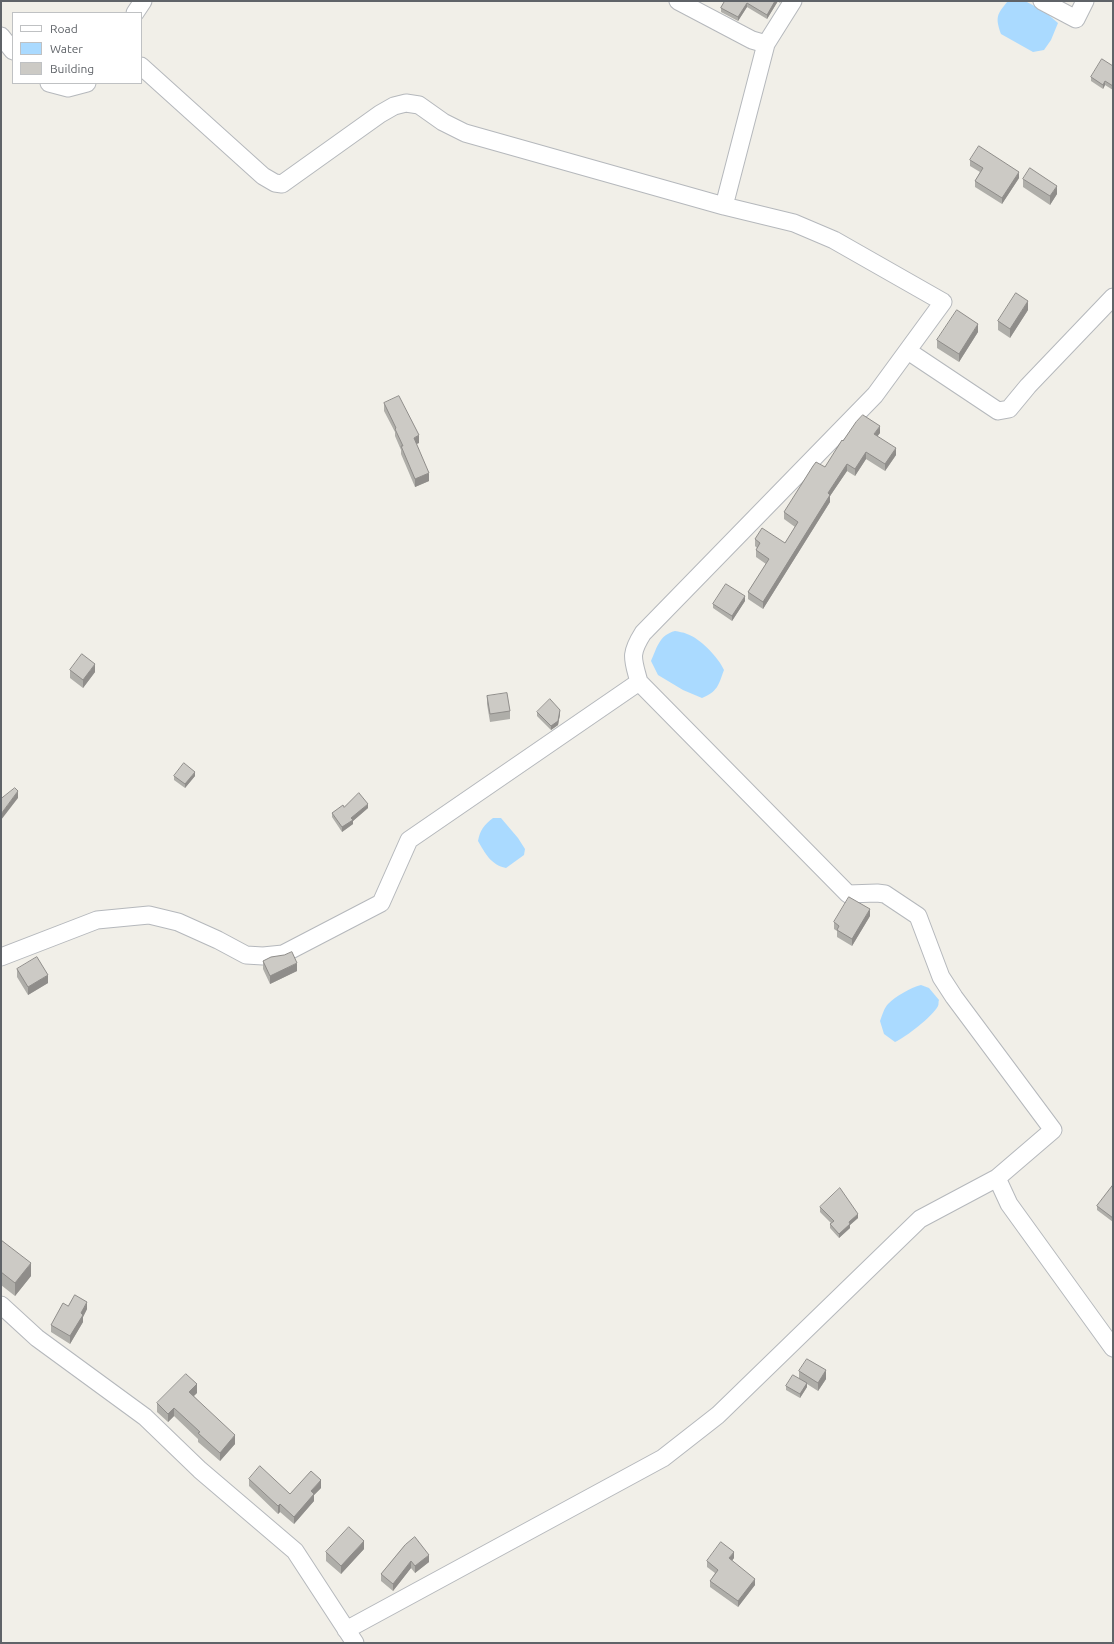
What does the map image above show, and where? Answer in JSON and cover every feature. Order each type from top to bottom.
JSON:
[{"type":"street","points":[[136,12],[143,1]]},
{"type":"street","points":[[678,1],[752,40],[766,44]]},
{"type":"street","points":[[724,206],[766,44],[793,1]]},
{"type":"street","points":[[1042,1],[1076,19],[1085,1]]},
{"type":"street","points":[[1,36],[12,50]]},
{"type":"street","points":[[1,1305],[37,1338],[145,1417],[200,1470],[295,1551],[350,1636],[663,1458],[718,1415],[920,1219],[997,1178],[1053,1130],[954,997],[941,976],[918,916],[885,894],[877,892],[848,894],[639,682],[632,658],[636,645],[644,633],[876,395],[943,302],[834,240],[794,224],[465,134],[443,122],[419,105],[406,103],[394,106],[380,114],[282,184],[274,183],[263,176],[142,67]]},
{"type":"street","points":[[53,84],[68,88],[83,84]]},
{"type":"street","points":[[908,351],[998,411],[1009,409],[1028,386],[1113,298]]},
{"type":"street","points":[[1,957],[97,920],[149,915],[178,922],[218,940],[246,955],[263,956],[283,954],[381,903],[409,840],[639,682]]},
{"type":"street","points":[[997,1178],[1009,1204],[1113,1348]]},
{"type":"water","points":[[1008,1],[1025,1],[1044,11],[1058,23],[1051,40],[1044,50],[1033,52],[1001,34],[998,24],[998,16],[1001,9]]},
{"type":"water","points":[[675,631],[692,636],[698,640],[722,665],[724,670],[717,687],[711,693],[702,698],[683,690],[658,675],[651,661],[662,639]]},
{"type":"water","points":[[493,818],[501,818],[525,849],[524,855],[506,868],[492,861],[478,841],[483,828]]},
{"type":"water","points":[[921,985],[929,988],[939,1000],[938,1006],[930,1016],[906,1036],[895,1042],[884,1034],[880,1021],[884,1010],[891,1001],[899,995]]},
{"type":"building","points":[[725,1],[775,1],[767,15],[747,3],[738,17],[721,8]]},
{"type":"building","points":[[1102,59],[1113,66],[1113,86],[1105,81],[1103,85],[1091,77]]},
{"type":"building","points":[[979,146],[1019,172],[1002,198],[975,181],[983,168],[970,160]]},
{"type":"building","points":[[1030,168],[1057,186],[1050,196],[1023,179]]},
{"type":"building","points":[[1016,293],[1028,301],[1010,329],[998,321]]},
{"type":"building","points":[[957,310],[978,324],[959,354],[937,340]]},
{"type":"building","points":[[399,396],[419,435],[414,438],[429,473],[415,479],[401,446],[403,446],[395,429],[396,428],[384,403]]},
{"type":"building","points":[[863,415],[880,426],[874,434],[896,448],[885,464],[866,452],[855,469],[847,464],[828,493],[830,495],[763,602],[748,592],[769,559],[756,550],[760,543],[755,539],[762,528],[785,543],[798,522],[784,512],[816,462],[825,467],[842,440],[843,441],[856,422]]},
{"type":"building","points":[[726,584],[745,596],[732,616],[713,604]]},
{"type":"building","points":[[82,654],[95,664],[83,680],[70,670]]},
{"type":"building","points":[[507,693],[510,711],[490,714],[487,696]]},
{"type":"building","points":[[550,699],[560,710],[558,721],[551,726],[537,712]]},
{"type":"building","points":[[184,763],[195,772],[185,784],[174,776]]},
{"type":"building","points":[[15,788],[18,791],[1,814],[1,799]]},
{"type":"building","points":[[359,793],[368,804],[351,818],[353,820],[342,827],[332,813],[343,805],[344,807]]},
{"type":"building","points":[[849,897],[870,909],[852,939],[837,930],[839,926],[834,922]]},
{"type":"building","points":[[292,952],[297,963],[270,976],[263,961],[271,957]]},
{"type":"building","points":[[37,957],[48,975],[28,987],[17,969]]},
{"type":"building","points":[[1113,1185],[1113,1218],[1097,1206]]},
{"type":"building","points":[[840,1188],[858,1214],[839,1234],[830,1224],[834,1221],[820,1207]]},
{"type":"building","points":[[1,1240],[31,1263],[15,1283],[1,1272]]},
{"type":"building","points":[[75,1295],[87,1302],[81,1313],[83,1315],[70,1336],[51,1325],[63,1303],[68,1306]]},
{"type":"building","points":[[807,1359],[826,1370],[818,1383],[799,1371]]},
{"type":"building","points":[[186,1374],[197,1384],[189,1392],[235,1435],[220,1453],[174,1408],[168,1414],[157,1403]]},
{"type":"building","points":[[793,1375],[807,1383],[800,1394],[786,1386]]},
{"type":"building","points":[[260,1466],[290,1494],[311,1471],[321,1480],[311,1491],[314,1494],[294,1517],[280,1504],[278,1506],[249,1479]]},
{"type":"building","points":[[349,1527],[364,1541],[341,1566],[326,1552]]},
{"type":"building","points":[[415,1537],[429,1555],[415,1566],[411,1561],[393,1584],[381,1574],[405,1545]]},
{"type":"building","points":[[721,1542],[734,1552],[729,1558],[755,1579],[738,1601],[710,1581],[718,1570],[707,1561]]}]
